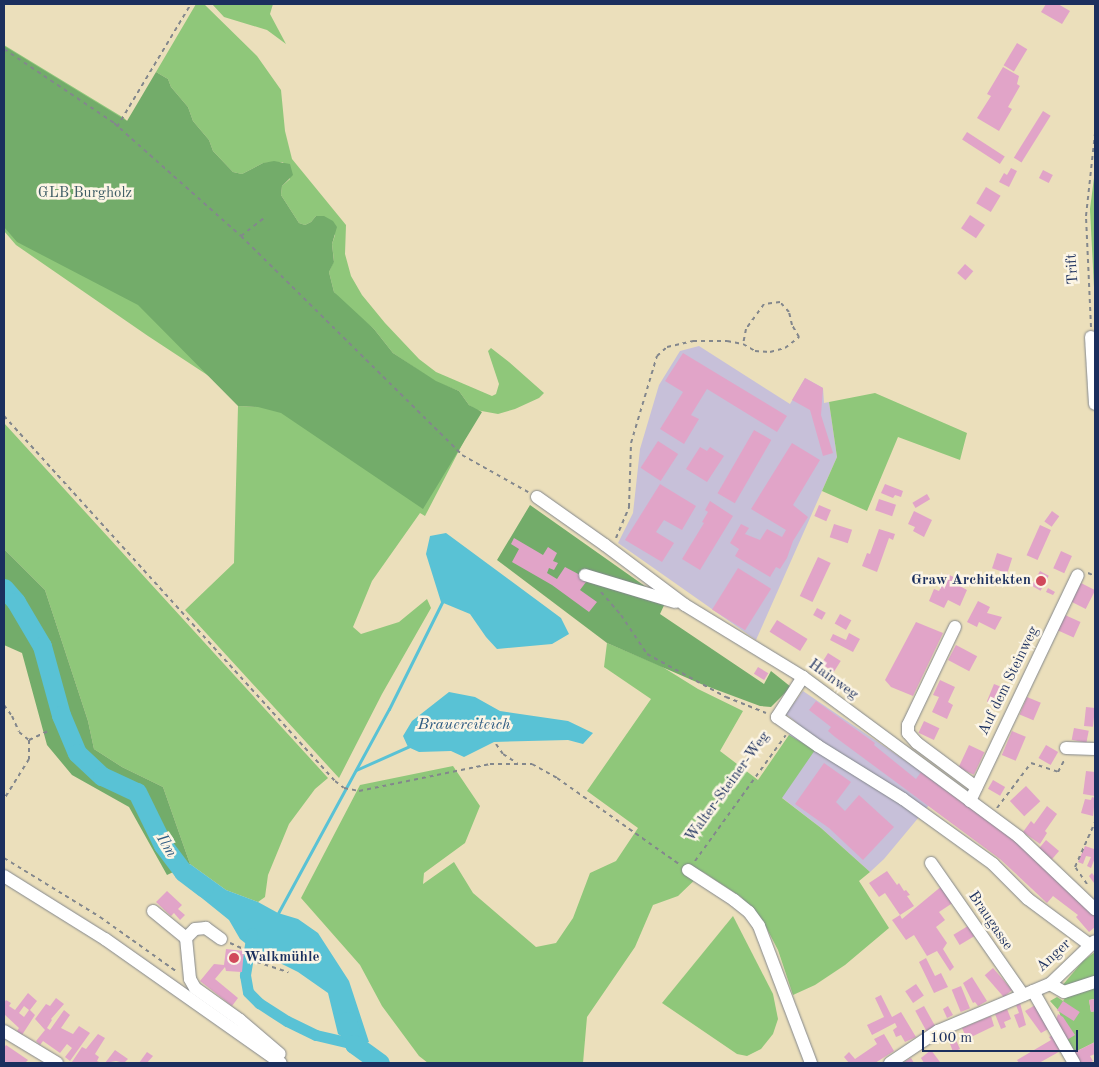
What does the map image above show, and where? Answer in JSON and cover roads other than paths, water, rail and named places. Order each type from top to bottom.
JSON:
[{"type":"street","points":[[1091,337],[1095,404]]},
{"type":"street","name":"Hainweg","points":[[536,497],[684,605],[803,676],[1019,837],[1095,908]]},
{"type":"street","points":[[585,575],[684,605]]},
{"type":"street","name":"Auf dem Steinweg","points":[[970,801],[1078,575]]},
{"type":"street","points":[[955,627],[908,725],[908,733],[916,743],[976,787]]},
{"type":"street","name":"Walter-Steiner-Weg","points":[[803,676],[777,717],[903,799],[993,864],[1028,899],[1092,943]]},
{"type":"street","points":[[1069,748],[1095,749]]},
{"type":"street","name":"Braugasse","points":[[931,863],[996,959],[1028,993],[1074,1063]]},
{"type":"street","points":[[688,870],[734,900],[749,912],[759,926],[811,1063]]},
{"type":"street","points":[[4,876],[105,939],[282,1063]]},
{"type":"street","points":[[153,911],[186,938],[190,979],[195,988],[240,1020],[282,1055],[282,1063]]},
{"type":"street","points":[[186,938],[195,929],[206,928],[221,939]]},
{"type":"street","name":"Anger","points":[[890,1063],[938,1031],[1050,984],[1092,943]]},
{"type":"street","points":[[1050,984],[1064,992],[1095,982]]},
{"type":"street","points":[[4,1032],[57,1063]]},
{"type":"water","points":[[446,533],[561,618],[569,634],[552,644],[497,649],[470,614],[441,602],[426,554],[430,536]]},
{"type":"water","name":"Brauereiteich","points":[[449,692],[475,697],[500,711],[568,721],[593,733],[583,744],[568,740],[494,742],[464,757],[451,751],[419,752],[408,747],[403,736],[412,721]]},
{"type":"water","points":[[190,864],[226,890],[258,902],[278,913],[298,919],[318,933],[349,981],[369,1042],[354,1044],[338,1034],[328,993],[298,972],[254,950],[240,939],[229,920],[177,878]]},
{"type":"waterway","name":"Ilm","points":[[4,588],[16,602],[42,646],[61,715],[77,753],[102,776],[137,792],[163,845],[183,872],[204,888]]},
{"type":"waterway","points":[[277,915],[389,709],[443,600]]},
{"type":"waterway","points":[[356,770],[412,745]]},
{"type":"waterway","points":[[252,933],[245,975],[248,992],[259,1003],[287,1021],[316,1035],[354,1044]]},
{"type":"waterway","name":"Ilm","points":[[347,1021],[354,1044],[380,1063]]},
{"type":"place","name":"Graw Architekten","points":[[1041,581]]},
{"type":"place","name":"Walkmühle","points":[[234,958]]},
{"type":"park label","name":"GLB Burgholz","points":[[85,194]]}]
